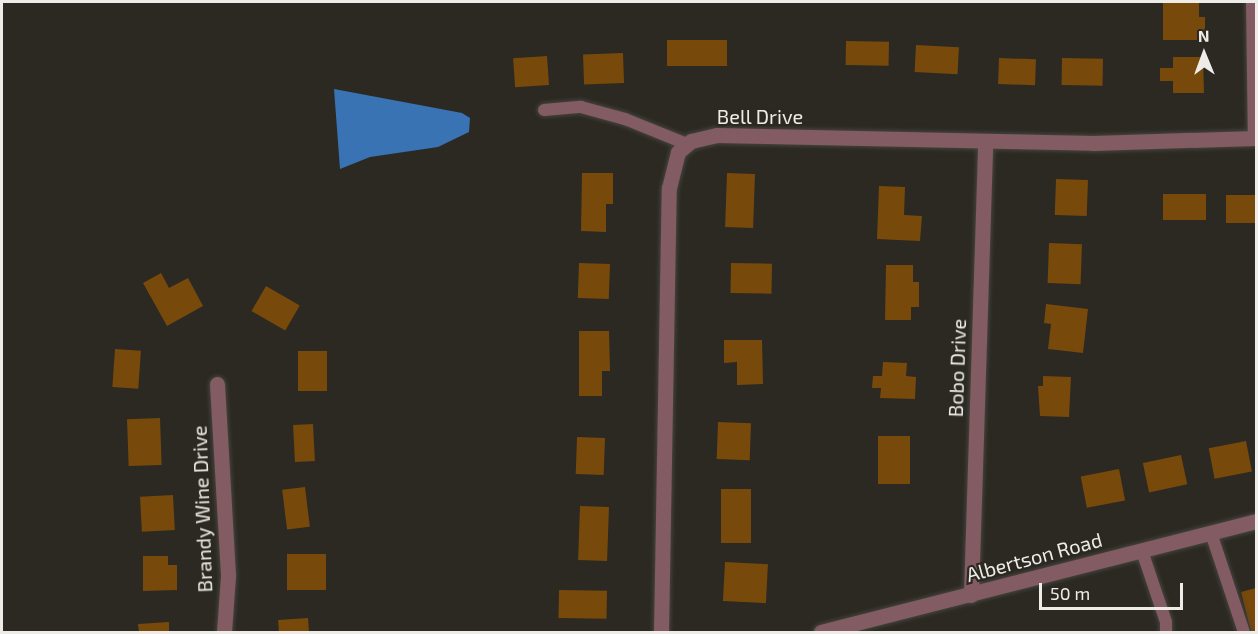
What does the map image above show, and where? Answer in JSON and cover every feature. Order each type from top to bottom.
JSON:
[{"type":"street","points":[[1253,2],[1256,138]]},
{"type":"street","name":"Bell Drive","points":[[687,144],[728,135],[985,141],[1256,138]]},
{"type":"street","name":"Bobo Drive","points":[[971,595],[985,141]]},
{"type":"street","points":[[661,633],[669,188],[678,152],[687,144]]},
{"type":"street","name":"Brandy Wine Drive","points":[[217,384],[228,576],[225,633]]},
{"type":"street","name":"Albertson Road","points":[[826,632],[1257,521]]},
{"type":"lane","points":[[544,110],[581,107],[625,119],[687,144]]},
{"type":"lane","points":[[1211,533],[1244,633]]},
{"type":"lane","points":[[1142,551],[1166,622],[1166,633]]},
{"type":"water","points":[[334,89],[462,113],[470,118],[469,132],[438,147],[370,157],[340,169]]},
{"type":"building","points":[[1163,2],[1199,3],[1199,17],[1205,17],[1205,40],[1163,40]]},
{"type":"building","points":[[667,40],[727,40],[727,66],[667,66]]},
{"type":"building","points":[[846,41],[889,42],[889,66],[846,65]]},
{"type":"building","points":[[916,45],[959,47],[958,74],[915,72]]},
{"type":"building","points":[[623,53],[624,83],[584,84],[583,54]]},
{"type":"building","points":[[547,56],[549,85],[515,87],[513,58]]},
{"type":"building","points":[[1173,57],[1203,57],[1204,93],[1173,93],[1173,81],[1160,81],[1160,68],[1173,68]]},
{"type":"building","points":[[999,58],[1036,59],[1035,85],[998,84]]},
{"type":"building","points":[[1062,58],[1103,59],[1103,86],[1062,85]]},
{"type":"building","points":[[582,173],[613,173],[613,204],[606,204],[606,232],[581,231]]},
{"type":"building","points":[[727,173],[755,174],[753,228],[725,227]]},
{"type":"building","points":[[1056,179],[1088,180],[1087,216],[1055,215]]},
{"type":"building","points":[[879,186],[905,187],[904,215],[922,216],[920,241],[877,239]]},
{"type":"building","points":[[1163,194],[1206,194],[1206,220],[1163,220]]},
{"type":"building","points":[[1226,195],[1256,195],[1256,223],[1226,223]]},
{"type":"building","points":[[1049,243],[1082,244],[1081,284],[1048,283]]},
{"type":"building","points":[[579,263],[610,264],[609,299],[578,298]]},
{"type":"building","points":[[731,263],[772,264],[771,294],[730,293]]},
{"type":"building","points":[[886,265],[913,265],[913,282],[919,282],[919,307],[911,307],[911,320],[885,320]]},
{"type":"building","points":[[161,273],[169,288],[188,278],[203,306],[167,326],[143,283]]},
{"type":"building","points":[[266,286],[300,306],[285,331],[252,311]]},
{"type":"building","points":[[1046,304],[1088,309],[1083,353],[1048,349],[1051,324],[1044,323]]},
{"type":"building","points":[[579,331],[609,331],[610,371],[602,371],[602,396],[579,396]]},
{"type":"building","points":[[724,340],[762,340],[763,384],[737,385],[737,362],[724,363]]},
{"type":"building","points":[[115,349],[141,351],[138,389],[112,387]]},
{"type":"building","points":[[298,351],[327,351],[327,391],[298,391]]},
{"type":"building","points":[[883,362],[907,363],[906,376],[916,377],[915,399],[880,398],[881,388],[872,388],[873,376],[882,376]]},
{"type":"building","points":[[1043,376],[1071,377],[1069,417],[1040,416],[1038,386],[1043,386]]},
{"type":"building","points":[[160,418],[162,465],[129,466],[127,419]]},
{"type":"building","points":[[718,422],[751,423],[750,460],[717,459]]},
{"type":"building","points":[[313,424],[315,461],[295,462],[293,425]]},
{"type":"building","points":[[878,436],[910,436],[910,484],[878,484]]},
{"type":"building","points":[[577,437],[605,438],[604,475],[576,474]]},
{"type":"building","points":[[1246,441],[1252,471],[1215,479],[1209,448]]},
{"type":"building","points":[[1181,455],[1187,484],[1149,492],[1143,463]]},
{"type":"building","points":[[1119,469],[1125,500],[1087,508],[1081,476]]},
{"type":"building","points":[[305,487],[310,527],[287,530],[282,490]]},
{"type":"building","points":[[721,489],[751,489],[751,543],[721,543]]},
{"type":"building","points":[[173,495],[175,530],[142,532],[140,497]]},
{"type":"building","points":[[580,506],[609,507],[607,561],[578,560]]},
{"type":"building","points":[[287,554],[326,554],[326,590],[287,590]]},
{"type":"building","points":[[143,556],[168,556],[168,565],[177,565],[177,590],[143,591]]},
{"type":"building","points":[[725,562],[768,564],[766,603],[723,601]]},
{"type":"building","points":[[1256,588],[1256,632],[1251,632],[1241,592]]},
{"type":"building","points":[[559,590],[607,591],[607,619],[559,618]]},
{"type":"building","points":[[308,618],[309,632],[279,632],[278,620]]},
{"type":"building","points":[[169,622],[169,632],[139,632],[138,624]]}]
